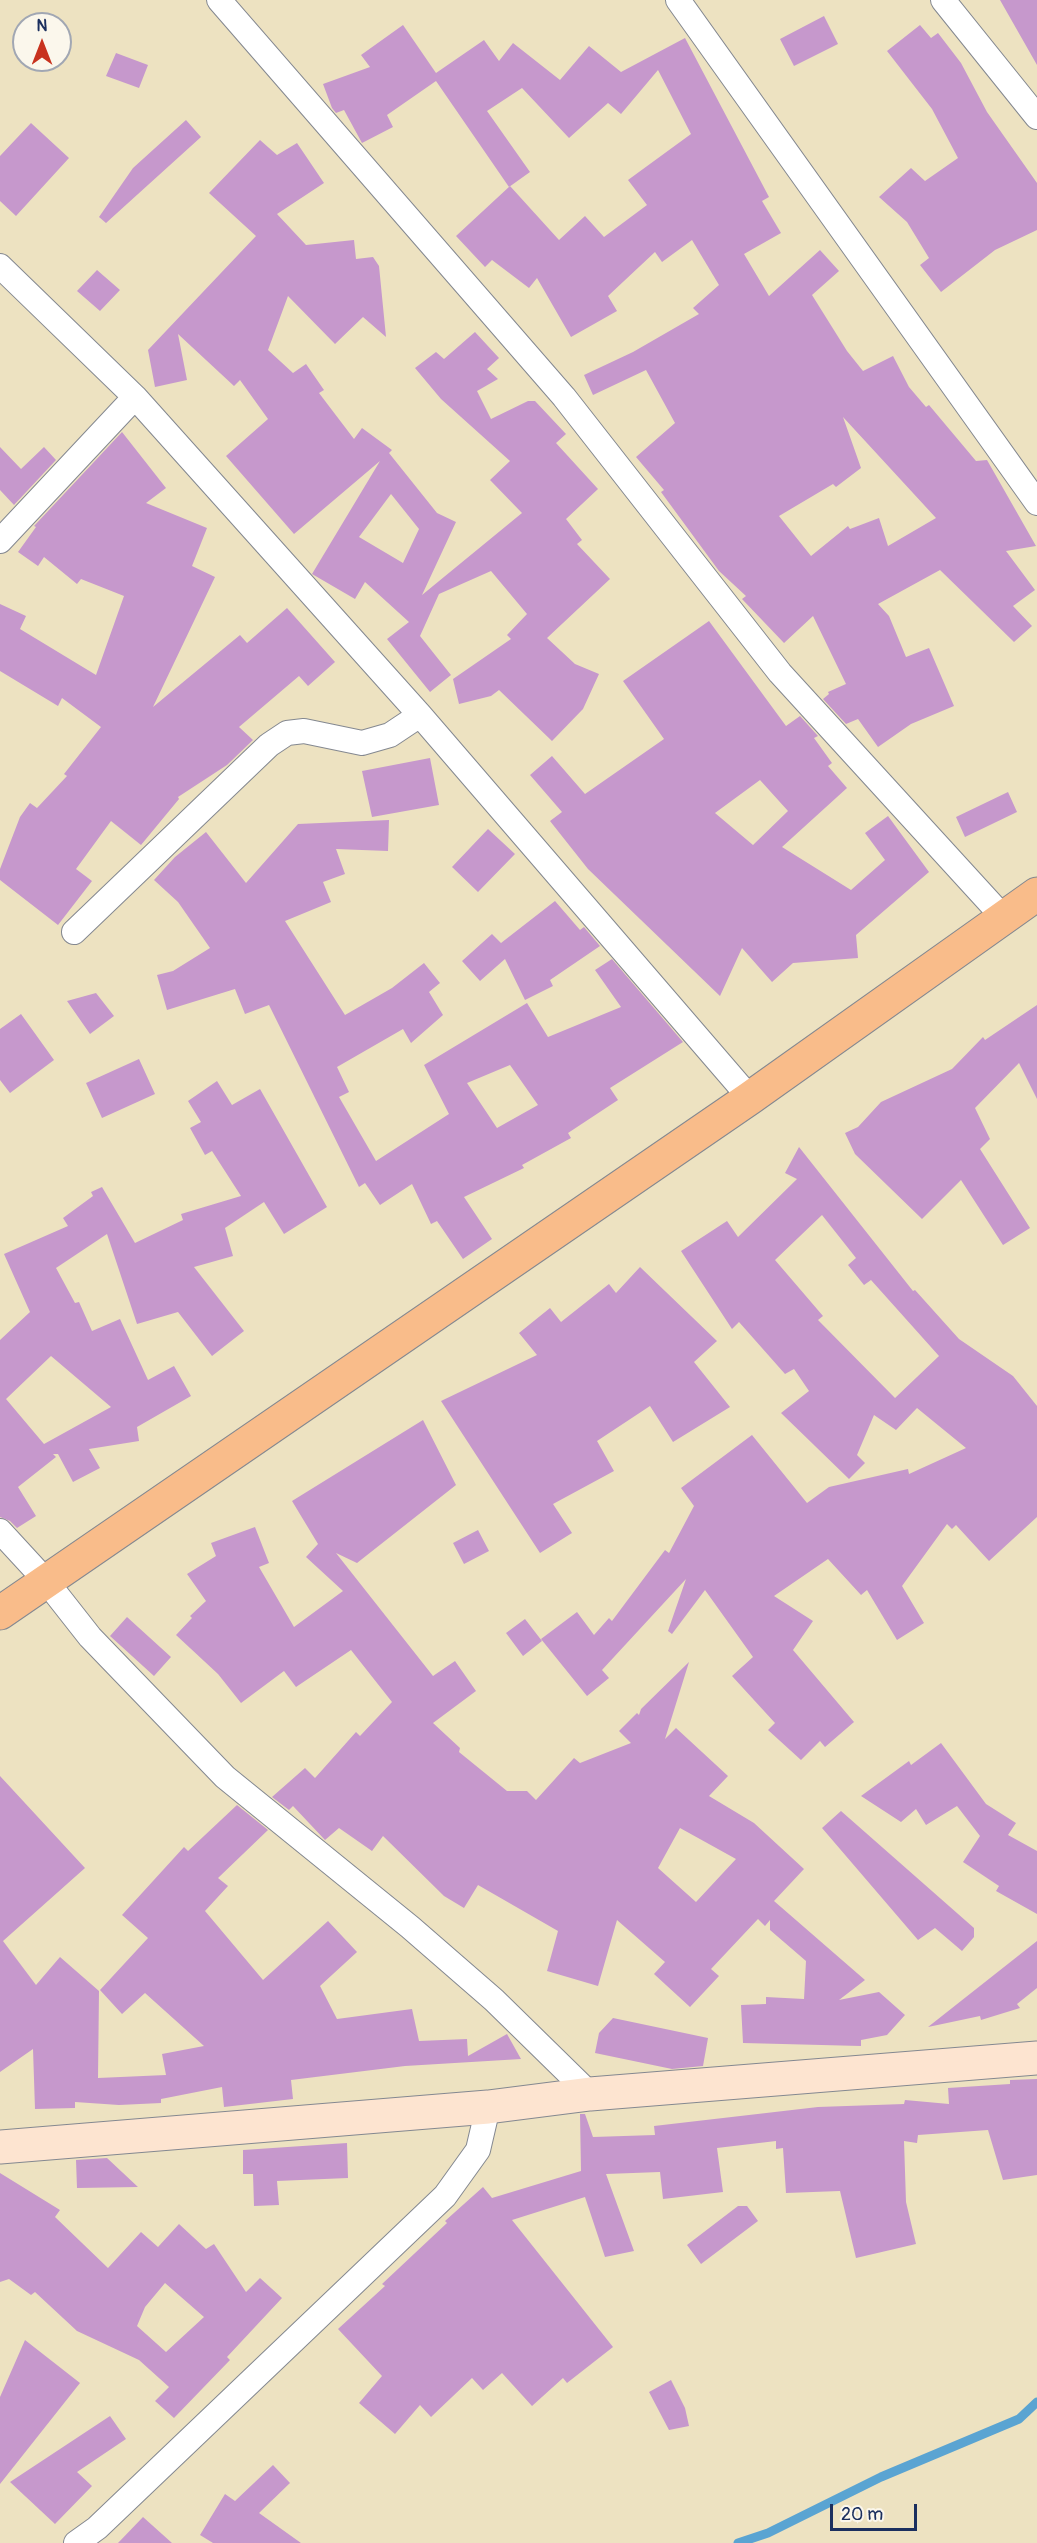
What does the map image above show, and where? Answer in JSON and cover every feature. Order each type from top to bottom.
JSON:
[{"type":"main road","points":[[0,1613],[750,1098],[1037,894]]},
{"type":"main road","points":[[0,2147],[488,2107],[590,2094],[1037,2058]]},
{"type":"street","points":[[219,0],[343,147],[564,397],[780,673],[1003,917]]},
{"type":"street","points":[[678,0],[1037,503]]},
{"type":"street","points":[[943,0],[1037,117]]},
{"type":"street","points":[[0,266],[135,397],[420,715],[750,1098]]},
{"type":"street","points":[[0,541],[135,397]]},
{"type":"street","points":[[74,932],[270,745],[287,733],[304,731],[362,743],[390,735],[420,715]]},
{"type":"street","points":[[0,1531],[46,1581],[90,1637],[225,1777],[410,1927],[494,2000],[590,2094]]},
{"type":"street","points":[[76,2543],[97,2528],[445,2196],[478,2150],[488,2107]]},
{"type":"building","points":[[1000,0],[1037,0],[1037,65]]},
{"type":"building","points":[[824,16],[838,44],[794,66],[780,39]]},
{"type":"building","points":[[403,25],[436,73],[484,40],[499,61],[513,43],[560,80],[589,46],[621,72],[685,38],[769,197],[762,201],[781,233],[744,254],[769,296],[820,250],[839,271],[812,295],[847,351],[863,371],[893,356],[909,387],[926,407],[929,405],[976,461],[987,460],[1036,546],[1006,551],[1035,590],[1013,606],[1032,626],[1014,642],[940,570],[878,604],[889,616],[906,657],[929,648],[954,706],[911,724],[878,747],[858,719],[846,724],[823,699],[829,694],[828,692],[846,684],[813,616],[784,643],[742,599],[746,596],[719,571],[661,492],[664,490],[636,457],[675,423],[646,370],[593,395],[584,375],[633,352],[699,314],[693,308],[719,285],[692,240],[662,262],[655,252],[608,296],[617,311],[571,337],[537,278],[529,288],[492,260],[485,267],[456,236],[509,187],[436,81],[387,115],[393,127],[362,143],[344,110],[336,113],[332,108],[323,84],[370,67],[361,55]],"holes":[[[658,70],[691,134],[628,180],[647,205],[604,237],[585,216],[559,240],[510,186],[530,172],[487,111],[522,88],[569,138],[608,103],[621,114]],[[843,417],[936,518],[888,546],[879,518],[850,529],[848,526],[811,556],[779,516],[833,484],[836,487],[861,468]]]},
{"type":"building","points":[[920,25],[931,38],[938,33],[961,63],[987,112],[1037,183],[1037,230],[995,250],[941,292],[920,265],[929,258],[907,222],[879,197],[911,168],[925,181],[958,158],[932,109],[887,51]]},
{"type":"building","points":[[116,53],[148,65],[139,88],[106,76]]},
{"type":"building","points":[[186,120],[201,137],[106,223],[99,217],[133,168]]},
{"type":"building","points":[[31,123],[69,158],[16,216],[0,201],[0,156]]},
{"type":"building","points":[[260,140],[277,155],[297,143],[324,183],[277,214],[306,245],[354,240],[356,259],[373,257],[379,266],[386,337],[363,317],[335,344],[288,296],[268,350],[293,373],[306,364],[324,390],[319,393],[354,439],[362,428],[392,450],[389,453],[437,513],[456,522],[422,595],[522,513],[490,480],[510,461],[441,399],[415,368],[436,352],[444,359],[475,332],[499,358],[487,369],[498,379],[477,391],[491,419],[528,401],[535,401],[566,434],[556,443],[598,489],[566,519],[582,540],[577,544],[610,579],[547,638],[575,664],[599,674],[583,709],[552,741],[499,690],[491,696],[459,704],[453,679],[511,639],[507,635],[527,614],[491,571],[439,594],[420,636],[451,675],[430,692],[387,639],[409,622],[365,582],[355,599],[312,574],[380,461],[294,534],[226,456],[268,419],[240,380],[234,386],[178,334],[187,380],[155,387],[148,350],[256,236],[209,193]],"holes":[[[391,494],[419,529],[403,563],[359,537]]]},
{"type":"building","points":[[97,270],[120,290],[100,311],[77,291]]},
{"type":"building","points":[[122,432],[166,488],[146,503],[207,528],[192,566],[215,577],[153,707],[240,635],[247,643],[287,608],[335,662],[308,686],[299,676],[239,727],[253,740],[227,765],[178,797],[179,799],[141,845],[111,821],[76,869],[92,881],[58,925],[0,880],[0,869],[20,817],[30,803],[37,808],[67,776],[64,774],[101,727],[62,698],[58,706],[0,671],[0,604],[26,616],[20,629],[96,675],[124,596],[81,579],[77,584],[44,557],[38,566],[18,552],[36,527],[34,526]]},
{"type":"building","points":[[0,447],[21,469],[44,447],[56,460],[14,505],[0,490]]},
{"type":"building","points":[[709,621],[786,726],[800,716],[818,736],[814,738],[832,763],[828,766],[847,788],[782,847],[851,890],[885,860],[865,833],[888,816],[929,872],[856,935],[858,958],[793,963],[772,982],[742,948],[720,996],[588,869],[550,821],[562,812],[530,775],[552,756],[585,794],[664,739],[623,681]],"holes":[[[760,780],[788,811],[753,845],[715,813]]]},
{"type":"building","points":[[430,758],[439,805],[372,817],[362,771]]},
{"type":"building","points":[[1008,792],[1017,812],[965,837],[956,817]]},
{"type":"building","points":[[389,820],[388,851],[336,849],[345,874],[323,882],[331,902],[285,921],[345,1015],[392,988],[424,963],[440,983],[429,992],[443,1015],[411,1043],[403,1029],[337,1067],[349,1092],[339,1097],[376,1161],[449,1114],[424,1065],[527,1003],[548,1037],[621,1007],[595,970],[612,959],[683,1042],[610,1088],[618,1100],[568,1133],[571,1138],[522,1165],[524,1168],[464,1197],[492,1239],[463,1259],[437,1221],[431,1224],[412,1184],[380,1205],[365,1183],[359,1187],[269,1005],[245,1014],[235,989],[167,1010],[157,975],[173,971],[210,948],[178,902],[154,880],[175,857],[206,832],[246,883],[298,824]],"holes":[[[510,1065],[538,1105],[497,1128],[467,1083]]]},
{"type":"building","points":[[488,829],[515,854],[478,892],[452,867]]},
{"type":"building","points":[[555,901],[580,930],[584,927],[600,946],[550,980],[553,986],[525,1000],[505,959],[480,981],[462,961],[492,934],[501,943]]},
{"type":"building","points":[[96,993],[114,1016],[90,1034],[67,1001]]},
{"type":"building","points":[[1037,1005],[1037,1099],[1019,1063],[975,1108],[990,1139],[980,1149],[1030,1228],[1003,1245],[961,1180],[922,1219],[855,1154],[845,1133],[858,1127],[881,1102],[952,1069],[983,1037],[985,1040]]},
{"type":"building","points":[[21,1014],[54,1060],[10,1093],[0,1080],[0,1029]]},
{"type":"building","points":[[139,1059],[155,1094],[102,1118],[86,1083]]},
{"type":"building","points":[[217,1081],[232,1105],[260,1089],[327,1207],[284,1234],[264,1202],[225,1228],[233,1256],[194,1267],[244,1331],[212,1356],[178,1312],[137,1324],[107,1234],[56,1268],[75,1303],[79,1302],[92,1331],[120,1319],[148,1380],[174,1366],[191,1396],[137,1427],[139,1441],[89,1449],[100,1468],[73,1482],[58,1454],[53,1454],[56,1457],[18,1487],[36,1516],[17,1528],[10,1521],[0,1517],[0,1340],[30,1312],[4,1254],[68,1226],[63,1218],[93,1196],[91,1192],[102,1187],[135,1243],[183,1220],[181,1214],[241,1196],[212,1151],[205,1155],[190,1128],[201,1122],[188,1101]],"holes":[[[51,1356],[111,1407],[44,1444],[6,1399]]]},
{"type":"building","points":[[799,1147],[913,1291],[915,1290],[959,1339],[1013,1376],[1037,1406],[1037,1517],[989,1561],[956,1525],[952,1529],[947,1524],[902,1586],[924,1623],[897,1640],[867,1590],[861,1595],[828,1559],[774,1596],[813,1621],[793,1650],[854,1722],[825,1747],[820,1741],[801,1760],[768,1730],[775,1723],[732,1676],[753,1657],[705,1590],[672,1634],[668,1631],[686,1579],[602,1670],[609,1678],[587,1696],[541,1639],[577,1612],[594,1635],[609,1618],[612,1621],[665,1550],[669,1553],[694,1506],[681,1488],[752,1435],[807,1503],[829,1487],[908,1469],[909,1474],[966,1448],[917,1408],[896,1430],[874,1415],[857,1455],[865,1463],[849,1479],[781,1413],[809,1391],[794,1369],[785,1374],[739,1322],[732,1329],[681,1251],[727,1221],[738,1237],[797,1179],[785,1173]],"holes":[[[822,1215],[856,1258],[848,1265],[864,1285],[871,1280],[939,1356],[895,1398],[818,1320],[823,1316],[775,1260]]]},
{"type":"building","points":[[640,1267],[717,1341],[694,1362],[730,1407],[673,1442],[650,1406],[597,1441],[614,1471],[553,1504],[572,1533],[540,1553],[441,1401],[537,1355],[519,1333],[550,1308],[561,1322],[609,1284],[616,1293]]},
{"type":"building","points":[[423,1420],[456,1485],[357,1563],[336,1553],[433,1676],[455,1661],[476,1691],[433,1723],[460,1748],[459,1752],[507,1791],[527,1791],[536,1800],[574,1758],[580,1763],[631,1743],[619,1731],[637,1713],[639,1715],[641,1709],[689,1662],[665,1739],[676,1728],[728,1776],[709,1796],[754,1823],[804,1869],[774,1901],[865,1980],[839,2000],[879,1992],[905,2015],[887,2035],[861,2040],[861,2046],[743,2043],[741,2005],[766,2004],[766,1997],[804,1999],[806,1961],[770,1930],[770,1920],[765,1926],[758,1919],[711,1969],[719,1976],[690,2007],[654,1974],[665,1962],[617,1920],[598,1986],[547,1971],[558,1931],[478,1885],[464,1908],[444,1896],[383,1836],[372,1851],[339,1828],[325,1840],[293,1806],[289,1810],[272,1797],[305,1768],[315,1778],[356,1732],[360,1736],[392,1702],[351,1650],[296,1687],[284,1671],[241,1703],[218,1674],[176,1635],[192,1618],[190,1616],[206,1601],[187,1574],[216,1556],[211,1543],[255,1527],[269,1563],[259,1567],[294,1627],[343,1591],[306,1557],[318,1544],[292,1501]],"holes":[[[680,1828],[736,1859],[696,1902],[658,1868]]]},
{"type":"building","points":[[478,1530],[489,1551],[464,1564],[453,1543]]},
{"type":"building","points":[[127,1617],[171,1657],[154,1676],[110,1636]]},
{"type":"building","points":[[525,1619],[542,1641],[523,1656],[506,1633]]},
{"type":"building","points":[[941,1743],[986,1804],[1016,1823],[1008,1835],[1037,1851],[1037,1914],[996,1891],[999,1886],[963,1862],[980,1836],[957,1806],[926,1825],[916,1809],[901,1822],[861,1796],[909,1761],[911,1765]]},
{"type":"building","points":[[0,1776],[85,1868],[3,1941],[36,1985],[60,1957],[99,1991],[98,2078],[166,2075],[162,2054],[204,2046],[145,1993],[122,2014],[100,1990],[148,1938],[122,1915],[184,1847],[188,1851],[237,1805],[268,1830],[218,1878],[228,1886],[205,1911],[263,1980],[328,1921],[357,1952],[320,1986],[337,2019],[412,2009],[419,2041],[467,2039],[468,2056],[507,2034],[521,2059],[405,2066],[291,2080],[293,2099],[224,2107],[222,2087],[161,2099],[161,2103],[119,2105],[75,2102],[75,2108],[35,2109],[33,2049],[0,2072]]},
{"type":"building","points":[[841,1811],[974,1928],[974,1937],[962,1951],[935,1928],[918,1940],[822,1828]]},
{"type":"building","points":[[1037,1941],[1037,1988],[1017,2004],[1020,2008],[981,2020],[980,2016],[928,2027]]},
{"type":"building","points":[[613,2018],[708,2038],[703,2066],[672,2069],[595,2053],[599,2033]]},
{"type":"building","points":[[1037,2079],[1037,2175],[1003,2180],[988,2130],[918,2135],[917,2143],[904,2141],[906,2202],[916,2244],[856,2258],[840,2191],[786,2193],[783,2148],[776,2149],[776,2141],[717,2148],[723,2192],[663,2199],[660,2172],[606,2174],[634,2251],[605,2257],[585,2197],[512,2220],[613,2347],[567,2383],[563,2378],[532,2406],[502,2373],[483,2390],[472,2378],[431,2417],[420,2405],[395,2434],[359,2403],[382,2376],[338,2329],[385,2286],[382,2284],[447,2223],[445,2221],[483,2187],[492,2198],[581,2171],[580,2114],[585,2114],[593,2137],[655,2135],[654,2126],[818,2107],[904,2104],[905,2100],[949,2104],[948,2088],[1010,2084],[1010,2080]]},
{"type":"building","points":[[347,2143],[348,2178],[277,2181],[279,2205],[254,2206],[253,2174],[243,2174],[243,2150]]},
{"type":"building","points":[[107,2158],[138,2187],[77,2188],[76,2160]]},
{"type":"building","points":[[0,2173],[60,2210],[55,2217],[108,2268],[141,2232],[158,2247],[179,2224],[206,2249],[214,2244],[246,2292],[260,2278],[282,2298],[227,2357],[230,2360],[174,2418],[155,2401],[169,2387],[139,2360],[77,2331],[35,2292],[31,2295],[9,2279],[0,2282]],"holes":[[[165,2283],[204,2317],[166,2352],[137,2326],[145,2307]]]},
{"type":"building","points":[[738,2206],[747,2206],[758,2221],[701,2264],[687,2245]]},
{"type":"building","points":[[25,2340],[80,2383],[0,2484],[0,2397]]},
{"type":"building","points":[[671,2380],[685,2408],[689,2426],[669,2430],[649,2392]]},
{"type":"building","points":[[110,2416],[126,2439],[77,2472],[92,2486],[55,2524],[10,2482]]},
{"type":"building","points":[[273,2465],[290,2483],[259,2513],[301,2543],[213,2543],[200,2535],[225,2494],[235,2501]]},
{"type":"building","points":[[143,2517],[172,2543],[118,2543]]},
{"type":"waterway","points":[[738,2543],[768,2533],[881,2477],[1019,2419],[1037,2402]]}]
